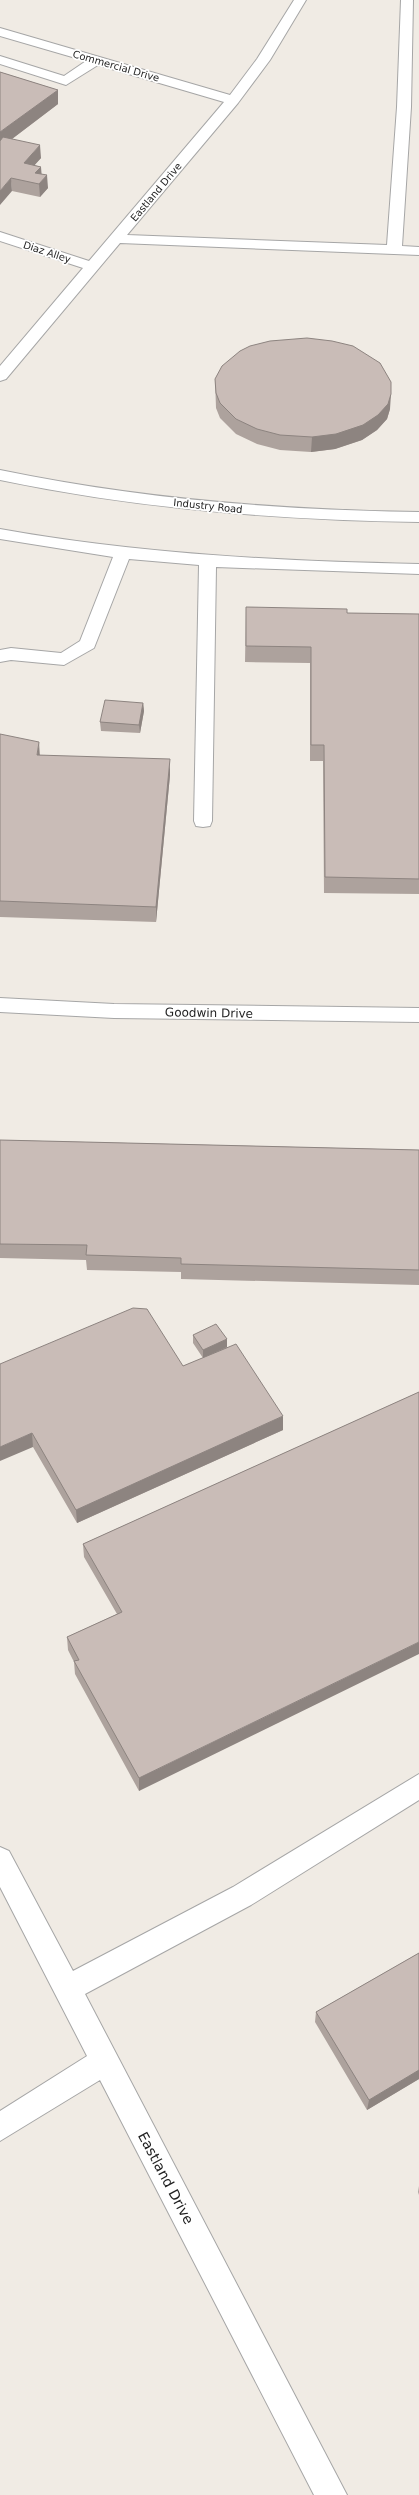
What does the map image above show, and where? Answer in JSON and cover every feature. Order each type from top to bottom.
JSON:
[{"type":"street","name":"Eastland Drive","points":[[0,376],[94,267],[233,100],[263,60],[300,0]]},
{"type":"street","points":[[394,250],[404,107],[407,0]]},
{"type":"street","name":"Commercial Drive","points":[[0,32],[233,100]]},
{"type":"street","points":[[0,48],[17,37]]},
{"type":"street","points":[[0,60],[66,81],[96,60]]},
{"type":"street","name":"Diaz Alley","points":[[0,236],[94,267]]},
{"type":"street","points":[[117,239],[419,251]]},
{"type":"street","name":"Industry Road","points":[[0,475],[93,492],[166,502],[272,512],[419,518]]},
{"type":"street","points":[[0,534],[123,552],[208,560],[320,568],[419,569]]},
{"type":"street","points":[[0,656],[11,654],[64,659],[88,644],[123,552]]},
{"type":"street","points":[[203,821],[205,622],[208,560]]},
{"type":"street","name":"Goodwin Drive","points":[[0,1005],[114,1011],[419,1015]]},
{"type":"street","points":[[67,1989],[242,1896],[419,1786]]},
{"type":"street","name":"Eastland Drive","points":[[0,1860],[331,2495]]},
{"type":"street","points":[[0,2127],[105,2061]]},
{"type":"building","points":[[0,72],[58,90],[0,132]]},
{"type":"building","points":[[3,137],[40,145],[24,163],[41,167],[35,173],[47,175],[39,184],[11,178],[0,191],[0,141]]},
{"type":"building","points":[[307,338],[332,341],[353,346],[380,363],[391,382],[391,394],[388,404],[378,415],[363,425],[336,434],[312,437],[280,435],[257,429],[236,419],[220,403],[216,393],[215,379],[222,366],[240,351],[250,346],[270,341]]},
{"type":"building","points":[[246,607],[347,609],[347,613],[419,614],[419,879],[325,877],[324,745],[311,745],[311,647],[246,646]]},
{"type":"building","points":[[105,700],[143,703],[139,725],[100,722]]},
{"type":"building","points":[[0,734],[39,742],[37,755],[170,759],[156,907],[0,901]]},
{"type":"building","points":[[0,1140],[419,1150],[419,1270],[181,1264],[181,1258],[86,1255],[87,1245],[0,1244]]},
{"type":"building","points":[[133,1308],[147,1309],[183,1366],[236,1344],[283,1416],[76,1510],[32,1433],[0,1447],[0,1364]]},
{"type":"building","points":[[216,1324],[227,1339],[203,1350],[193,1335]]},
{"type":"building","points":[[419,1392],[419,1642],[139,1778],[74,1661],[79,1660],[67,1637],[122,1612],[83,1544]]},
{"type":"building","points":[[419,1953],[419,2070],[369,2100],[316,2012]]}]
